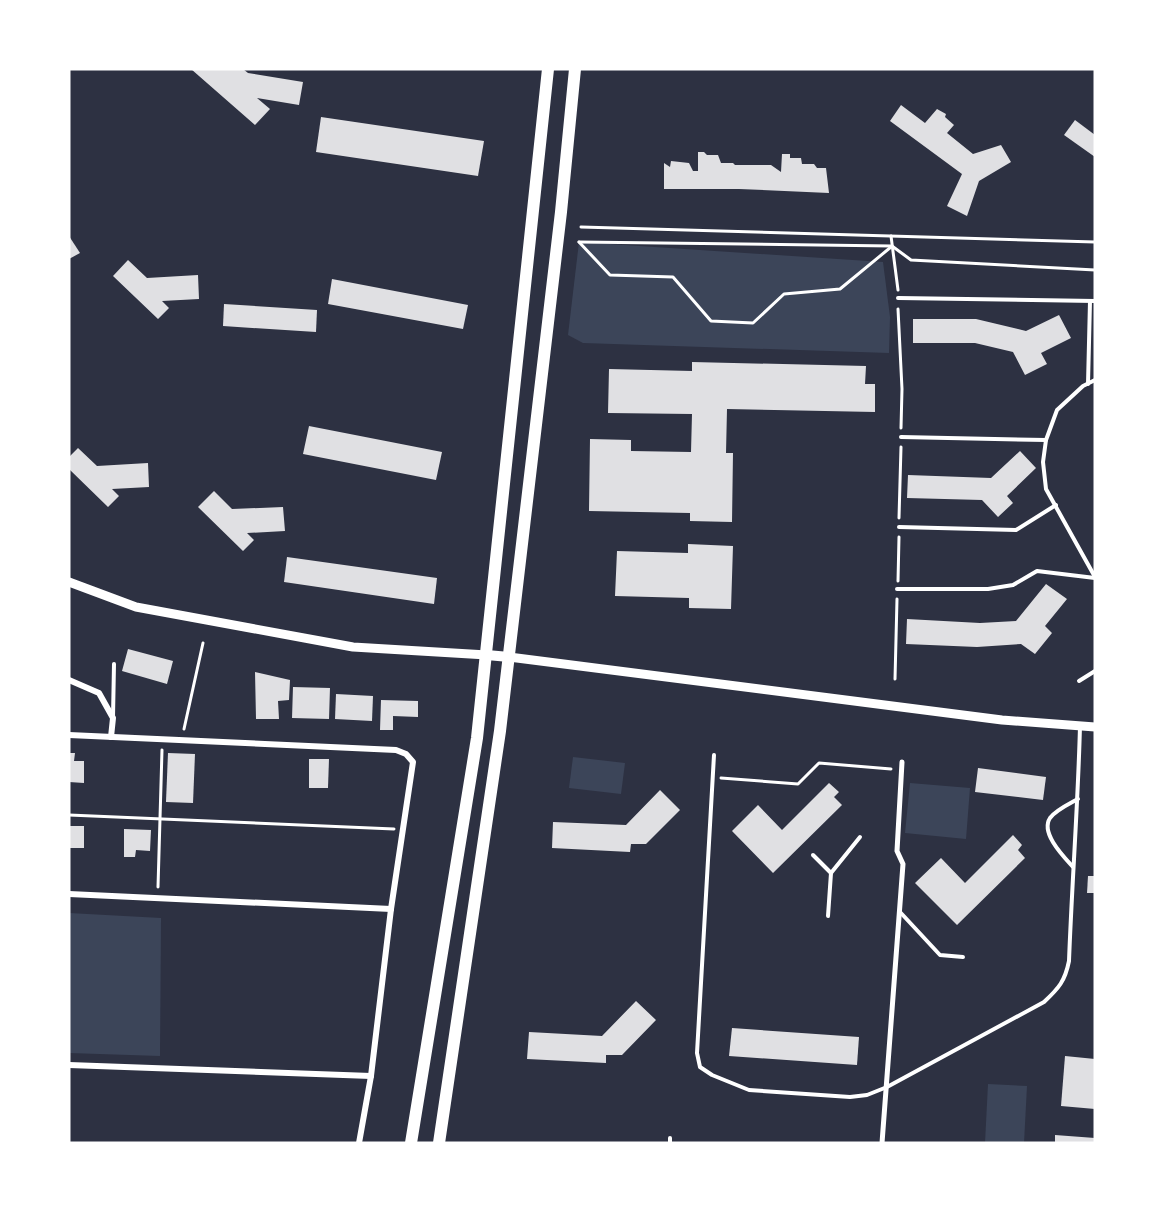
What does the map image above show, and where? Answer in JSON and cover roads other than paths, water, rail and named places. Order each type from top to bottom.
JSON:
[{"type":"main road","points":[[411,1143],[477,738],[548,69]]},
{"type":"main road","points":[[439,1143],[475,911],[509,657],[575,69]]},
{"type":"main road","points":[[486,655],[509,657]]},
{"type":"street","points":[[69,582],[136,607],[353,647],[486,655]]},
{"type":"street","points":[[509,657],[990,719],[1095,727]]},
{"type":"street","points":[[69,680],[99,693],[113,718],[111,737]]},
{"type":"street","points":[[69,735],[396,750],[406,754],[413,762],[391,909],[371,1076],[359,1143]]},
{"type":"street","points":[[882,1143],[903,864],[897,851],[902,762]]},
{"type":"street","points":[[69,894],[391,909]]},
{"type":"street","points":[[69,1065],[371,1076]]},
{"type":"lane","points":[[898,298],[1093,301],[1088,384]]},
{"type":"lane","points":[[1095,380],[1083,386],[1057,410],[1046,441],[1043,462],[1046,489],[1095,578]]},
{"type":"lane","points":[[901,437],[1046,441]]},
{"type":"lane","points":[[899,528],[1016,530],[1056,505]]},
{"type":"lane","points":[[897,589],[988,589],[1013,585],[1037,571],[1095,578]]},
{"type":"lane","points":[[113,718],[114,664]]},
{"type":"lane","points":[[1079,681],[1095,671]]},
{"type":"lane","points":[[714,755],[697,1053],[700,1067],[731,1084],[750,1090],[850,1097],[867,1095],[886,1088],[1044,1002],[1059,988],[1069,961],[1080,725]]},
{"type":"lane","points":[[1073,867],[1054,845],[1048,828],[1048,820],[1078,798]]},
{"type":"lane","points":[[828,916],[831,873],[860,837]]},
{"type":"lane","points":[[813,855],[831,873]]},
{"type":"lane","points":[[900,912],[940,955],[963,957]]}]
